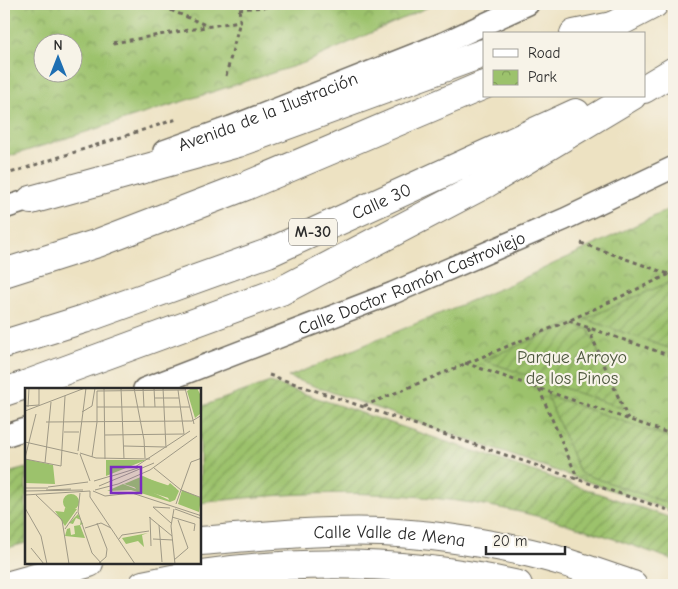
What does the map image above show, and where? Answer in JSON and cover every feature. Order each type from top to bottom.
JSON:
[{"type":"main road","points":[[589,32],[604,30],[654,4]]},
{"type":"main road","points":[[31,200],[238,142],[483,53]]},
{"type":"main road","points":[[646,81],[674,70]]},
{"type":"main road","points":[[646,88],[674,70]]},
{"type":"main road","points":[[4,273],[98,243],[246,186],[483,85]]},
{"type":"main road","name":"Calle 30","points":[[4,344],[84,319],[268,253],[609,98]]},
{"type":"main road","points":[[4,392],[281,291],[487,183],[629,98]]},
{"type":"main road","name":"Calle Valle de Mena","points":[[201,541],[284,534],[382,532],[470,541],[559,560],[633,585]]},
{"type":"main road","points":[[10,585],[85,564]]},
{"type":"main road","name":"Calle Valle de Mena","points":[[143,585],[249,568],[295,565],[350,565],[436,570],[483,577],[518,585]]},
{"type":"street","name":"Avenida de la Ilustración","points":[[4,208],[31,200],[230,127],[428,49],[528,4]]},
{"type":"street","name":"Calle Doctor Ramón Castroviejo","points":[[147,388],[393,293],[565,219],[674,167]]},
{"type":"street","points":[[4,436],[25,429]]},
{"type":"path","points":[[156,4],[208,26]]},
{"type":"path","points":[[226,76],[240,21],[239,4]]},
{"type":"path","points":[[239,9],[303,4]]},
{"type":"path","points":[[113,43],[240,21]]},
{"type":"path","points":[[4,175],[184,116]]},
{"type":"path","points":[[582,243],[672,275]]},
{"type":"path","points":[[363,406],[672,275]]},
{"type":"path","points":[[568,320],[674,357]]},
{"type":"path","points":[[588,327],[628,419]]},
{"type":"path","points":[[465,364],[674,435]]},
{"type":"path","points":[[269,375],[674,512]]},
{"type":"path","points":[[539,389],[578,480]]},
{"type":"green space","points":[[4,4],[435,4],[304,63],[4,158]]},
{"type":"green space","name":"Parque Arroyo de los Pinos","points":[[674,207],[674,512],[288,377],[513,283]]},
{"type":"green space","points":[[672,281],[674,282],[674,350],[585,319]]},
{"type":"green space","points":[[570,324],[588,329],[624,409],[483,360]]},
{"type":"green space","points":[[270,382],[674,519],[674,560],[593,532],[521,512],[431,498],[338,493],[246,498],[201,503],[201,407]]},
{"type":"green space","points":[[547,395],[674,439],[674,505],[580,473]]},
{"type":"green space","points":[[25,468],[25,543],[4,549],[4,474]]}]
